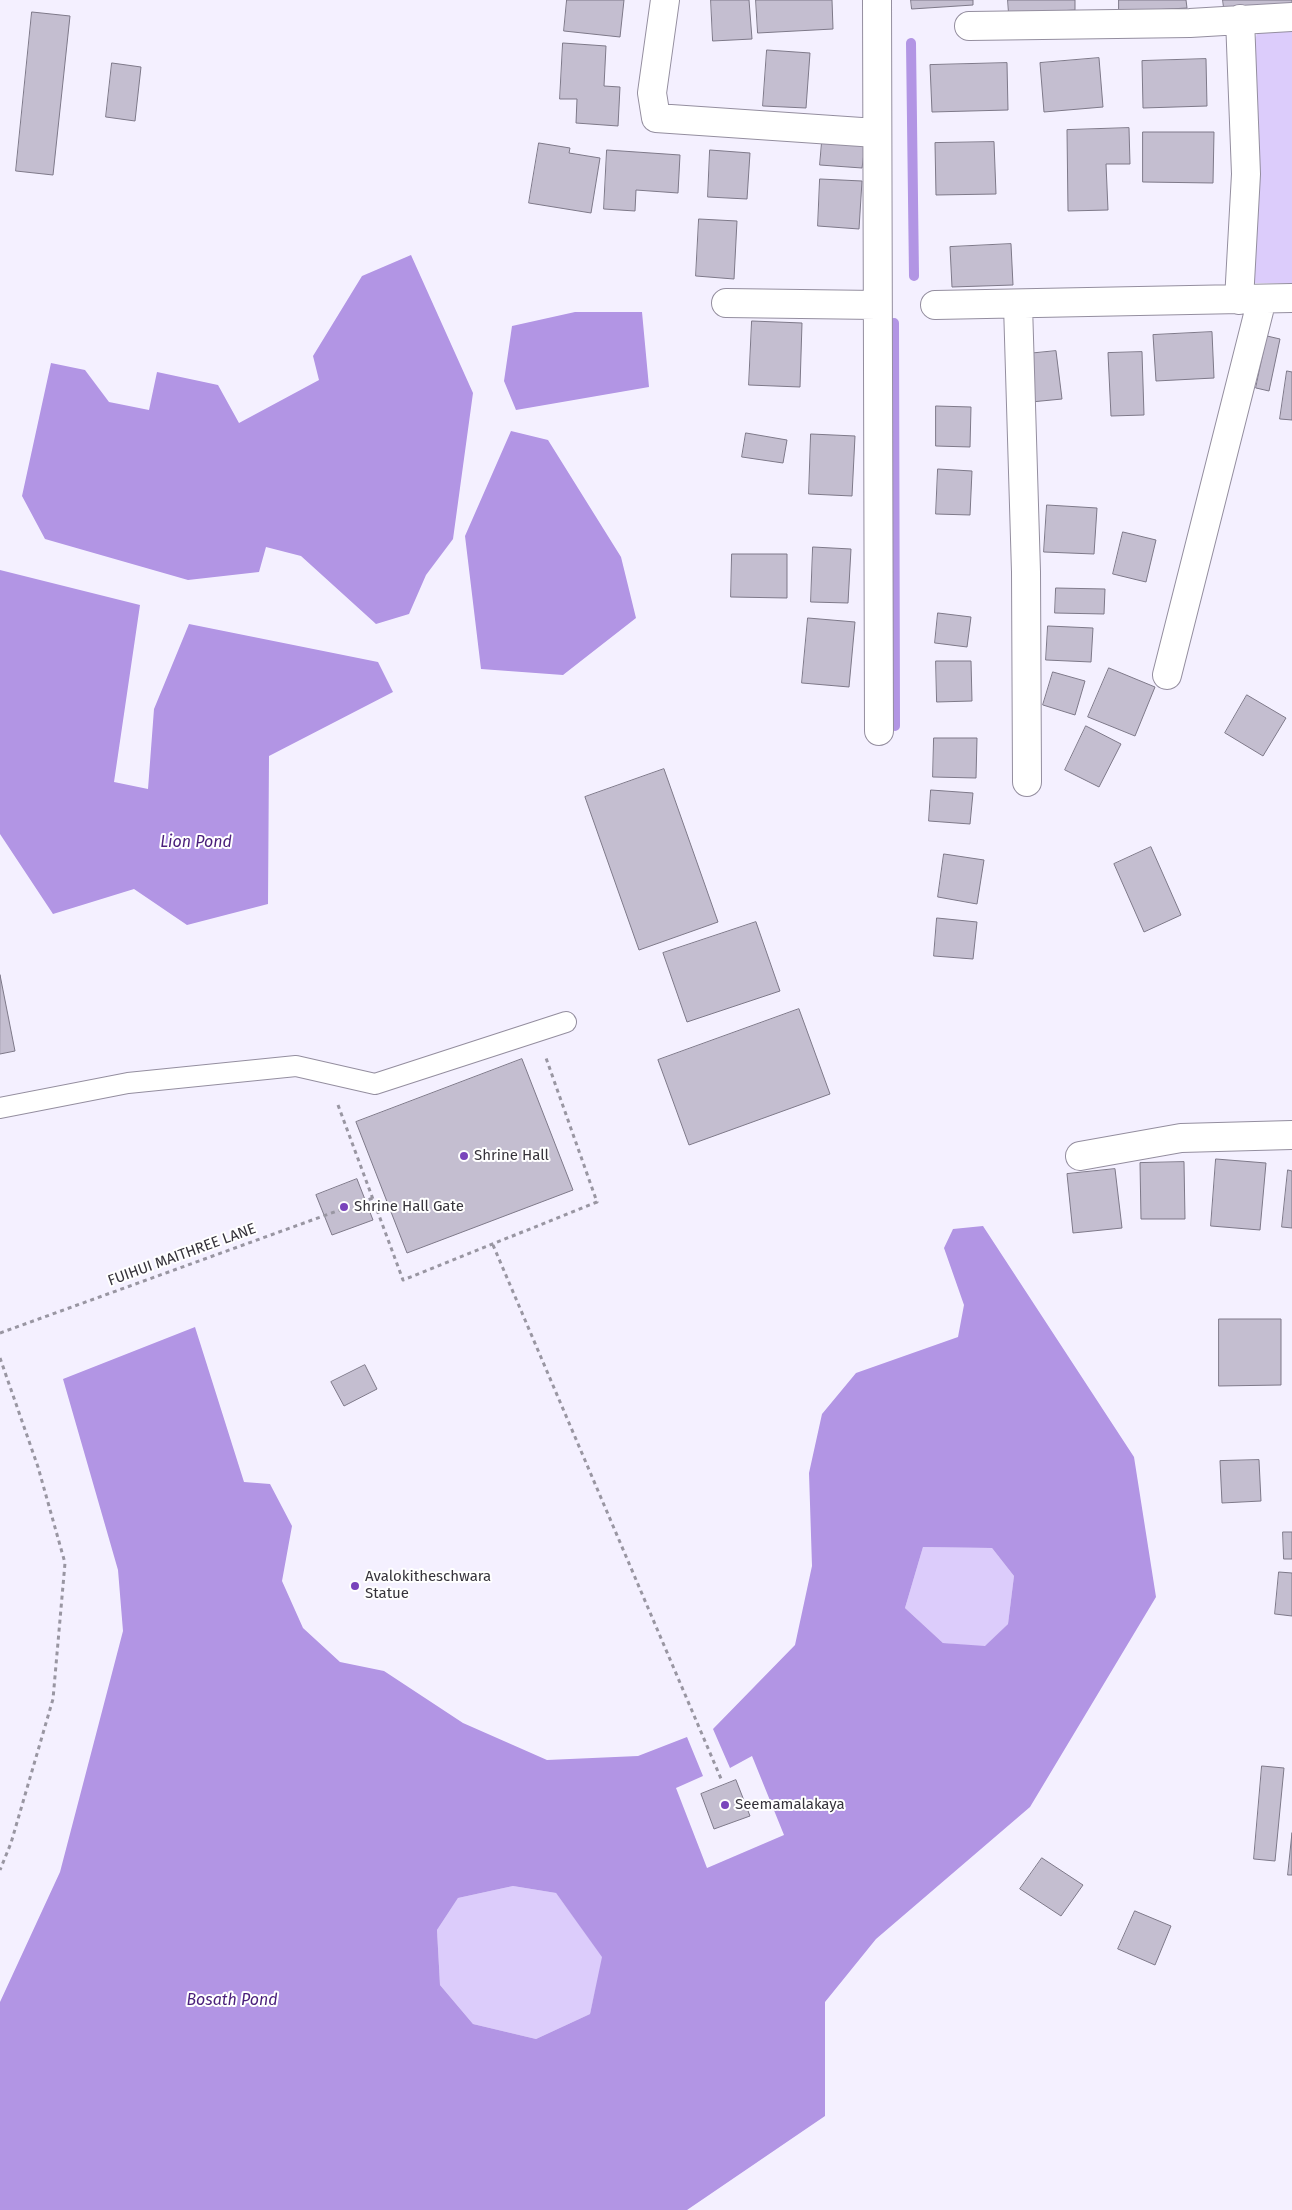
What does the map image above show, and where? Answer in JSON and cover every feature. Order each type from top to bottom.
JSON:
[{"type":"street","points":[[665,0],[652,92],[656,118],[876,133]]},
{"type":"street","points":[[876,0],[879,731]]},
{"type":"street","points":[[969,26],[1190,23],[1292,17]]},
{"type":"street","points":[[1167,675],[1251,299],[1240,19]]},
{"type":"street","points":[[935,305],[1018,305],[1292,298]]},
{"type":"street","points":[[726,303],[876,305]]},
{"type":"street","points":[[1018,305],[1026,572],[1027,782]]},
{"type":"street","points":[[1080,1156],[1181,1138],[1292,1135]]},
{"type":"lane","points":[[0,1108],[128,1083],[296,1066],[375,1084],[566,1022]]},
{"type":"path","points":[[326,1073],[403,1280],[597,1202],[536,1031]]},
{"type":"path","name":"FUIHUI MAITHREE LANE","points":[[0,1333],[372,1198]]},
{"type":"path","points":[[492,1245],[722,1781]]},
{"type":"path","points":[[0,1358],[38,1468],[65,1562],[53,1699],[11,1843],[0,1870]]},
{"type":"shaded area","points":[[1292,25],[1292,283],[1252,283],[1252,53],[1257,33]]},
{"type":"shaded area","points":[[923,1547],[992,1548],[1014,1576],[1008,1624],[985,1647],[943,1643],[905,1608]]},
{"type":"shaded area","points":[[513,1886],[556,1893],[603,1957],[590,2014],[536,2039],[473,2024],[440,1985],[437,1930],[458,1898]]},
{"type":"water","points":[[411,255],[473,393],[453,539],[426,575],[409,614],[376,624],[301,556],[266,547],[259,572],[188,580],[45,539],[22,496],[51,363],[85,370],[109,402],[149,410],[157,372],[218,385],[239,423],[319,380],[313,356],[362,276]]},
{"type":"water","points":[[575,312],[642,312],[649,387],[516,410],[504,381],[512,326]]},
{"type":"water","points":[[511,431],[548,440],[621,557],[636,618],[563,675],[481,669],[465,536]]},
{"type":"water","name":"Lion Pond","points":[[0,570],[140,605],[114,782],[148,789],[154,709],[189,624],[378,662],[393,692],[269,756],[268,904],[187,925],[134,889],[53,914],[0,834]]},
{"type":"water","name":"Bosath Pond","points":[[983,1226],[1134,1457],[1156,1597],[1030,1807],[876,1939],[825,2002],[825,2116],[687,2210],[0,2210],[0,2002],[60,1872],[123,1631],[118,1570],[63,1379],[195,1327],[244,1482],[270,1484],[292,1526],[282,1581],[303,1628],[340,1662],[384,1671],[463,1723],[547,1760],[638,1756],[687,1737],[703,1776],[676,1788],[707,1868],[784,1835],[752,1756],[730,1768],[713,1729],[795,1645],[812,1566],[809,1473],[822,1414],[856,1373],[958,1337],[964,1305],[944,1248],[953,1229]],"holes":[[[923,1547],[992,1548],[1014,1576],[1008,1624],[985,1646],[943,1643],[905,1608]],[[513,1886],[556,1893],[602,1957],[590,2014],[536,2039],[473,2024],[440,1985],[437,1930],[458,1898]]]},
{"type":"building","points":[[567,0],[624,0],[620,37],[564,31]]},
{"type":"building","points":[[711,0],[749,0],[752,39],[713,41]]},
{"type":"building","points":[[756,0],[832,0],[833,29],[758,33]]},
{"type":"building","points":[[911,0],[973,0],[973,5],[912,9]]},
{"type":"building","points":[[1008,0],[1075,0],[1075,10],[1009,14]]},
{"type":"building","points":[[1119,0],[1186,0],[1187,8],[1119,12]]},
{"type":"building","points":[[1223,0],[1292,0],[1292,4],[1224,8]]},
{"type":"building","points":[[32,12],[70,16],[53,175],[16,171]]},
{"type":"building","points":[[563,43],[606,46],[604,86],[620,87],[618,126],[576,123],[577,99],[560,99]]},
{"type":"building","points":[[767,50],[810,53],[806,108],[763,106]]},
{"type":"building","points":[[1099,58],[1103,107],[1044,112],[1040,63]]},
{"type":"building","points":[[1206,59],[1207,106],[1143,108],[1142,61]]},
{"type":"building","points":[[112,63],[141,67],[135,121],[106,117]]},
{"type":"building","points":[[1007,63],[1008,110],[932,112],[930,65]]},
{"type":"building","points":[[1129,128],[1130,164],[1106,164],[1108,210],[1068,211],[1067,130]]},
{"type":"building","points":[[1143,132],[1214,132],[1213,183],[1143,182]]},
{"type":"building","points":[[822,142],[865,146],[862,168],[820,165]]},
{"type":"building","points":[[994,142],[996,194],[936,195],[935,143]]},
{"type":"building","points":[[539,143],[570,148],[569,153],[600,158],[591,213],[529,203]]},
{"type":"building","points":[[607,150],[680,155],[678,193],[636,190],[635,211],[604,209]]},
{"type":"building","points":[[710,150],[750,153],[747,199],[708,197]]},
{"type":"building","points":[[820,179],[862,181],[859,229],[818,226]]},
{"type":"building","points":[[699,219],[737,221],[734,279],[696,276]]},
{"type":"building","points":[[1011,244],[1013,285],[952,287],[950,247]]},
{"type":"building","points":[[752,321],[802,323],[800,387],[749,385]]},
{"type":"building","points":[[1212,332],[1214,378],[1156,381],[1153,335]]},
{"type":"building","points":[[1267,336],[1280,339],[1269,391],[1256,388]]},
{"type":"building","points":[[1056,351],[1062,399],[1031,402],[1026,354]]},
{"type":"building","points":[[1142,352],[1144,415],[1111,416],[1108,353]]},
{"type":"building","points":[[1287,371],[1292,372],[1292,420],[1280,419]]},
{"type":"building","points":[[936,406],[971,407],[970,447],[936,446]]},
{"type":"building","points":[[746,433],[787,440],[783,463],[742,457]]},
{"type":"building","points":[[811,434],[855,436],[852,496],[809,494]]},
{"type":"building","points":[[938,469],[972,471],[970,515],[936,514]]},
{"type":"building","points":[[1047,505],[1097,508],[1094,554],[1044,552]]},
{"type":"building","points":[[1123,532],[1156,540],[1146,582],[1113,574]]},
{"type":"building","points":[[813,547],[851,549],[848,603],[811,602]]},
{"type":"building","points":[[732,554],[787,554],[787,598],[731,597]]},
{"type":"building","points":[[1056,588],[1105,589],[1104,614],[1055,613]]},
{"type":"building","points":[[938,613],[971,617],[967,647],[935,643]]},
{"type":"building","points":[[808,618],[855,622],[849,687],[802,683]]},
{"type":"building","points":[[1048,626],[1093,628],[1091,662],[1046,660]]},
{"type":"building","points":[[936,661],[971,661],[972,701],[937,702]]},
{"type":"building","points":[[1109,668],[1155,687],[1135,736],[1088,717]]},
{"type":"building","points":[[1053,672],[1085,681],[1075,715],[1043,705]]},
{"type":"building","points":[[1247,695],[1286,718],[1263,756],[1225,733]]},
{"type":"building","points":[[1086,726],[1121,744],[1099,787],[1065,770]]},
{"type":"building","points":[[934,738],[977,738],[976,778],[933,777]]},
{"type":"building","points":[[664,769],[718,922],[639,950],[585,797]]},
{"type":"building","points":[[931,790],[973,793],[970,824],[929,821]]},
{"type":"building","points":[[1151,847],[1181,915],[1144,932],[1114,864]]},
{"type":"building","points":[[944,854],[984,860],[977,904],[938,897]]},
{"type":"building","points":[[937,918],[977,922],[973,959],[934,956]]},
{"type":"building","points":[[756,922],[780,991],[687,1022],[663,953]]},
{"type":"building","points":[[0,975],[15,1051],[0,1054]]},
{"type":"building","points":[[799,1009],[830,1094],[689,1145],[658,1060]]},
{"type":"building","name":"Shrine Hall","points":[[522,1059],[573,1190],[407,1253],[356,1122]]},
{"type":"building","points":[[1216,1159],[1266,1163],[1260,1230],[1211,1226]]},
{"type":"building","points":[[1184,1162],[1185,1219],[1141,1219],[1140,1163]]},
{"type":"building","points":[[1115,1169],[1122,1228],[1073,1233],[1067,1174]]},
{"type":"building","points":[[1288,1170],[1292,1171],[1292,1228],[1282,1227]]},
{"type":"building","name":"Shrine Hall Gate","points":[[357,1179],[373,1220],[332,1235],[316,1195]]},
{"type":"building","points":[[1219,1319],[1281,1319],[1281,1385],[1219,1386]]},
{"type":"building","points":[[365,1365],[377,1389],[344,1406],[331,1382]]},
{"type":"building","points":[[1259,1460],[1261,1501],[1222,1503],[1220,1461]]},
{"type":"building","points":[[1283,1532],[1292,1532],[1292,1559],[1284,1559]]},
{"type":"building","points":[[1279,1572],[1292,1573],[1292,1616],[1275,1614]]},
{"type":"building","points":[[1262,1766],[1284,1768],[1275,1861],[1254,1859]]},
{"type":"building","name":"Seemamalakaya","points":[[736,1780],[750,1816],[714,1829],[701,1794]]},
{"type":"building","points":[[1292,1833],[1292,1875],[1288,1875]]},
{"type":"building","points":[[1042,1858],[1083,1885],[1061,1916],[1020,1889]]},
{"type":"building","points":[[1135,1911],[1171,1926],[1155,1965],[1118,1949]]},
{"type":"waterway","points":[[911,43],[914,276]]},
{"type":"waterway","points":[[894,323],[895,726]]},
{"type":"place","name":"Shrine Hall","points":[[464,1156]]},
{"type":"place","name":"Shrine Hall Gate","points":[[344,1207]]},
{"type":"place","name":"Avalokitheschwara Statue","points":[[355,1586]]},
{"type":"place","name":"Seemamalakaya","points":[[725,1805]]}]
